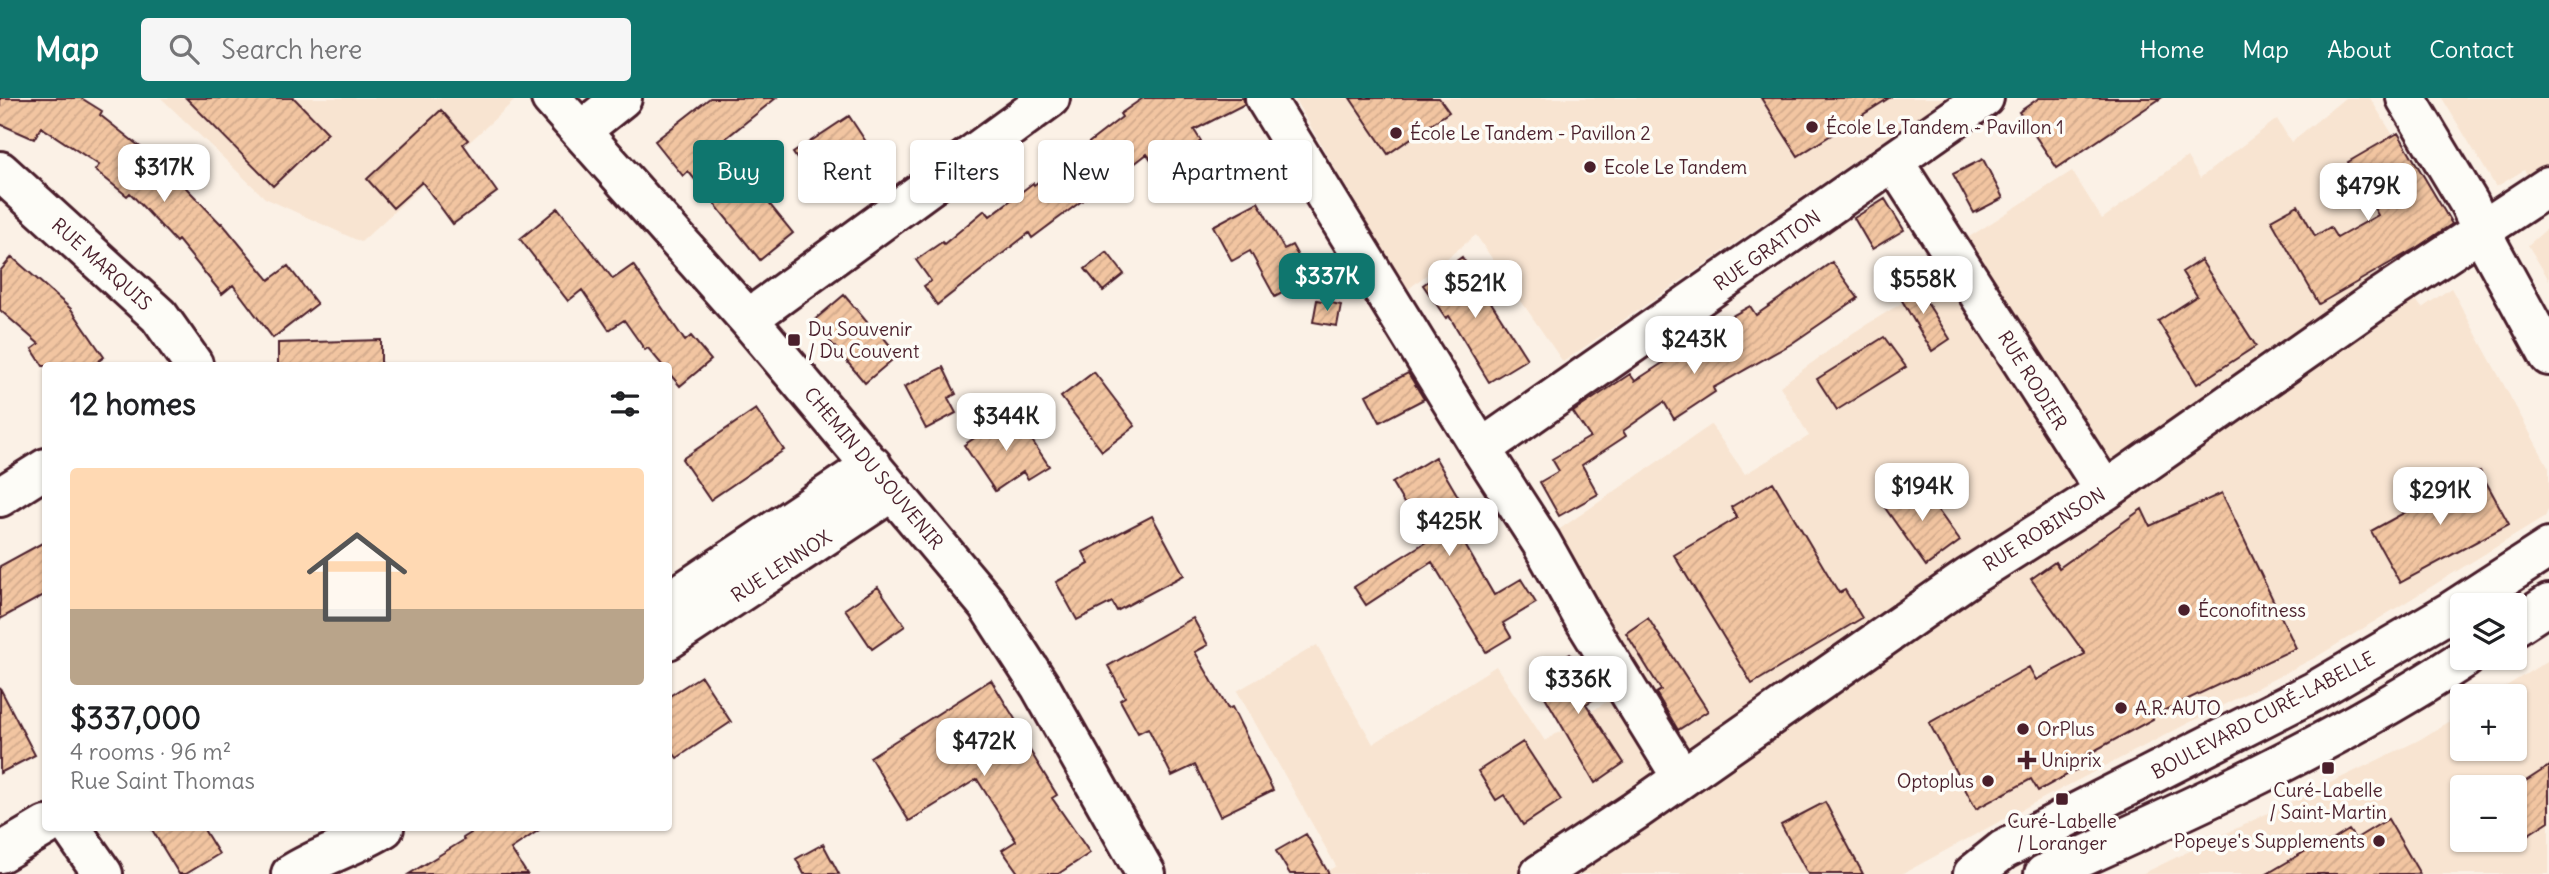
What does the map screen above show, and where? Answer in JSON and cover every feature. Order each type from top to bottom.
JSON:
[{"type":"street","name":"CHEMIN DU SOUVENIR","points":[[551,98],[748,319],[979,593],[1008,634],[1089,768],[1146,874]]},
{"type":"street","points":[[582,130],[622,98]]},
{"type":"street","points":[[748,319],[1050,98]]},
{"type":"street","points":[[1265,98],[1541,542],[1584,619],[1682,778]]},
{"type":"street","name":"RUE GRATTON","points":[[1481,449],[1984,98]]},
{"type":"street","points":[[2406,98],[2469,203],[2549,356]]},
{"type":"street","name":"RUE RODIER","points":[[1894,162],[2105,491]]},
{"type":"street","name":"RUE MARQUIS","points":[[0,171],[159,316],[192,362]]},
{"type":"street","name":"RUE ROBINSON","points":[[1540,874],[1969,577],[2105,491],[2381,297],[2549,186]]},
{"type":"street","points":[[0,497],[42,471]]},
{"type":"street","name":"RUE LENNOX","points":[[672,599],[852,480],[882,478]]},
{"type":"street","name":"RUE LENNOX","points":[[672,637],[882,478]]},
{"type":"street","name":"BOULEVARD CURÉ-LABELLE","points":[[1973,874],[2003,850],[2324,685],[2450,612],[2549,548]]},
{"type":"street","points":[[2527,618],[2549,604]]},
{"type":"street","points":[[2043,874],[2245,782],[2342,731],[2450,667]]},
{"type":"street","points":[[0,853],[42,828]]},
{"type":"street","points":[[73,831],[103,874]]},
{"type":"street","points":[[300,868],[334,831]]},
{"type":"street","points":[[300,868],[365,840],[379,831]]},
{"type":"shaded area","points":[[161,98],[510,98],[514,101],[361,242],[265,198]]},
{"type":"shaded area","name":"Ecole Le Tandem","points":[[1294,98],[1946,98],[1563,362],[1476,235],[1406,291]]},
{"type":"shaded area","points":[[2345,98],[2370,98],[2443,216],[2384,256],[2422,308],[2451,288],[2549,468],[2549,508],[2545,517],[2318,656],[1902,874],[1323,874],[1336,866],[1237,691],[1317,645],[1373,744],[1496,666],[1545,741],[1628,688],[1541,542],[1711,425],[1745,474],[1809,436],[1780,386],[1853,333],[1944,277],[1941,255],[2072,171],[2102,219],[2187,157],[2200,178],[2277,119],[2291,142]]},
{"type":"shaded area","points":[[2442,98],[2549,98],[2549,212],[2524,170],[2496,187]]},
{"type":"shaded area","points":[[2549,227],[2549,280],[2528,245]]},
{"type":"shaded area","points":[[2549,660],[2549,874],[2142,874],[2419,740],[2450,721],[2450,761],[2527,761],[2527,684],[2510,684]]},
{"type":"building","points":[[0,98],[81,98],[102,111],[100,115],[168,169],[222,223],[269,280],[288,266],[317,304],[273,338],[233,285],[222,294],[178,240],[176,242],[130,193],[127,196],[95,170],[99,165],[41,127],[34,139],[0,124]]},
{"type":"building","points":[[186,98],[294,98],[328,133],[273,186]]},
{"type":"building","points":[[710,98],[776,98],[724,140],[693,140],[693,177],[688,171],[683,176],[655,141]]},
{"type":"building","points":[[1143,98],[1243,98],[1245,104],[1194,130],[1200,140],[1148,140],[1148,155],[1134,164],[1134,140],[1092,140],[1122,117],[1120,114]]},
{"type":"building","name":"École Le Tandem - Pavillon 2","points":[[1350,98],[1439,98],[1449,112],[1388,154]]},
{"type":"building","name":"École Le Tandem - Pavillon 1","points":[[1761,98],[1889,98],[1798,156]]},
{"type":"building","points":[[2039,98],[2161,98],[2057,168],[2019,112]]},
{"type":"building","points":[[441,110],[468,140],[463,144],[497,192],[453,224],[422,182],[393,208],[367,179]]},
{"type":"building","points":[[849,116],[865,140],[813,140]]},
{"type":"building","points":[[2398,133],[2452,224],[2319,304],[2271,220],[2298,205],[2315,236],[2330,227],[2337,238],[2378,215],[2348,162]]},
{"type":"building","points":[[1983,159],[2003,198],[1974,213],[1953,174]]},
{"type":"building","points":[[1038,182],[1038,203],[1079,203],[1032,238],[1029,233],[937,305],[924,286],[931,281],[916,260],[942,242],[944,244],[985,210],[990,216],[1007,203],[1024,203],[1024,190],[1033,183],[1034,185]]},
{"type":"building","points":[[1885,199],[1904,230],[1872,249],[1854,218]]},
{"type":"building","points":[[714,203],[769,203],[793,233],[760,260]]},
{"type":"building","points":[[1259,203],[1284,249],[1292,245],[1310,278],[1275,297],[1250,251],[1232,261],[1213,226]]},
{"type":"building","points":[[558,208],[613,279],[633,265],[685,341],[691,336],[711,360],[680,386],[672,377],[672,362],[660,362],[648,348],[645,350],[624,320],[609,330],[582,290],[568,301],[520,239]]},
{"type":"building","points":[[1107,252],[1124,274],[1103,291],[1085,269]]},
{"type":"building","points":[[12,257],[71,309],[104,357],[97,362],[42,362],[42,364],[32,349],[39,344],[0,310],[0,271]]},
{"type":"building","points":[[1462,257],[1527,359],[1489,382],[1449,316],[1446,318],[1423,285]]},
{"type":"building","points":[[2201,260],[2256,346],[2197,384],[2158,321],[2197,296],[2182,272]]},
{"type":"building","points":[[1832,262],[1858,298],[1791,344],[1713,388],[1715,392],[1674,419],[1664,402],[1623,431],[1626,436],[1582,465],[1598,494],[1559,516],[1540,482],[1559,471],[1552,459],[1590,437],[1573,412],[1630,374],[1635,381],[1710,332],[1708,329],[1750,306],[1756,315]]},
{"type":"building","points":[[1914,282],[1950,339],[1932,351],[1897,292]]},
{"type":"building","points":[[844,295],[898,355],[865,383],[813,321]]},
{"type":"building","points":[[1317,300],[1341,305],[1337,326],[1313,322]]},
{"type":"building","points":[[1884,337],[1906,367],[1837,410],[1817,379]]},
{"type":"building","points":[[381,340],[381,362],[278,362],[278,343]]},
{"type":"building","points":[[943,367],[956,394],[948,398],[956,413],[926,429],[904,387]]},
{"type":"building","points":[[1094,372],[1135,426],[1102,451],[1061,397]]},
{"type":"building","points":[[1408,373],[1424,399],[1380,422],[1366,395]]},
{"type":"building","points":[[756,409],[784,450],[710,500],[682,459]]},
{"type":"building","points":[[1013,412],[1049,466],[1028,479],[1023,472],[995,491],[964,445]]},
{"type":"building","points":[[1435,457],[1473,522],[1457,531],[1494,595],[1521,579],[1536,603],[1503,623],[1511,637],[1486,652],[1432,562],[1366,605],[1354,587],[1429,540],[1392,483]]},
{"type":"building","points":[[2480,471],[2509,524],[2400,583],[2371,531]]},
{"type":"building","points":[[1917,481],[1960,541],[1926,566],[1883,505]]},
{"type":"building","points":[[1773,482],[1839,593],[1845,590],[1862,618],[1752,684],[1674,555],[1737,518],[1731,507]]},
{"type":"building","points":[[2222,493],[2296,648],[2152,716],[2153,719],[2081,758],[2085,765],[2038,791],[2031,779],[1976,809],[1929,723],[2029,667],[2036,680],[2085,654],[2031,579],[2055,562],[2059,568],[2142,509],[2150,526]]},
{"type":"building","points":[[1152,516],[1184,575],[1117,611],[1112,602],[1077,620],[1056,582],[1089,564],[1083,552]]},
{"type":"building","points":[[42,543],[42,596],[0,619],[0,566]]},
{"type":"building","points":[[878,587],[905,626],[872,649],[845,609]]},
{"type":"building","points":[[1193,618],[1208,645],[1195,652],[1228,709],[1232,707],[1273,790],[1220,816],[1195,765],[1172,776],[1148,728],[1138,733],[1120,700],[1125,697],[1108,666]]},
{"type":"building","points":[[1648,618],[1708,711],[1678,730],[1656,693],[1661,690],[1626,633]]},
{"type":"building","points":[[1570,654],[1596,698],[1586,704],[1624,763],[1595,783],[1533,676]]},
{"type":"building","points":[[701,676],[731,722],[677,758],[672,751],[672,694]]},
{"type":"building","points":[[991,680],[1057,795],[1052,798],[1090,853],[1058,874],[1019,874],[1002,850],[1016,841],[977,779],[909,821],[870,757]]},
{"type":"building","points":[[0,688],[35,755],[0,773]]},
{"type":"building","points":[[1523,742],[1561,800],[1523,825],[1504,795],[1496,800],[1478,771]]},
{"type":"building","points":[[2549,766],[2549,821],[2527,835],[2527,780]]},
{"type":"building","points":[[1825,802],[1863,874],[1808,874],[1781,825]]},
{"type":"building","points":[[2388,819],[2420,874],[2267,874],[2311,848],[2313,852],[2349,830],[2355,839]]},
{"type":"building","points":[[153,831],[205,831],[219,854],[186,874],[179,874]]},
{"type":"building","points":[[474,831],[538,831],[511,849],[527,874],[409,874],[464,840],[463,838]]},
{"type":"building","points":[[1306,834],[1329,874],[1290,874],[1276,851]]},
{"type":"building","points":[[823,844],[839,874],[804,874],[796,859]]},
{"type":"place","name":"École Le Tandem - Pavillon 1","points":[[1812,127]]},
{"type":"place","name":"École Le Tandem - Pavillon 2","points":[[1396,133]]},
{"type":"place","name":"Ecole Le Tandem","points":[[1590,167]]},
{"type":"place","name":"Du Souvenir / Du Couvent","points":[[794,340]]},
{"type":"place","name":"Éconofitness","points":[[2184,610]]},
{"type":"place","name":"A.R. AUTO","points":[[2121,708]]},
{"type":"place","name":"OrPlus","points":[[2023,729]]},
{"type":"place","name":"Uniprix","points":[[2027,760]]},
{"type":"place","name":"Curé-Labelle / Saint-Martin","points":[[2328,768]]},
{"type":"place","name":"Optoplus","points":[[1988,781]]},
{"type":"place","name":"Curé-Labelle / Loranger","points":[[2062,799]]},
{"type":"place","name":"Popeye's Supplements","points":[[2379,841]]}]
